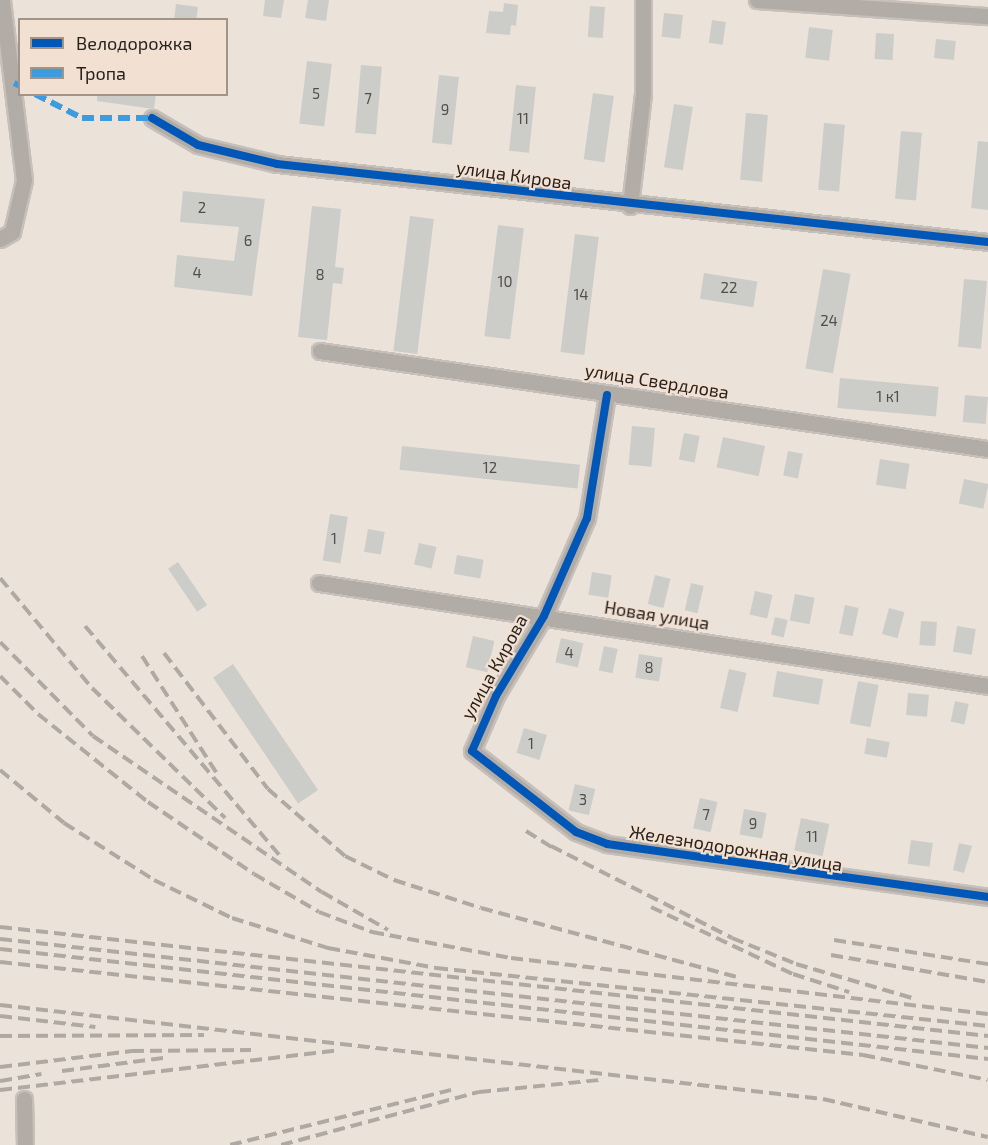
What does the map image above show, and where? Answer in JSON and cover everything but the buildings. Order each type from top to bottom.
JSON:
[{"type":"street","points":[[0,239],[12,232],[24,180],[2,0]]},
{"type":"street","points":[[630,206],[643,94],[643,0]]},
{"type":"street","points":[[757,0],[988,16]]},
{"type":"street","name":"улица Кирова","points":[[152,118],[198,145],[277,164],[416,176],[630,206],[988,242]]},
{"type":"street","name":"улица Свердлова","points":[[320,351],[468,369],[608,395],[988,449]]},
{"type":"street","name":"улица Кирова","points":[[472,751],[496,696],[544,616],[587,518],[608,395]]},
{"type":"street","name":"Новая улица","points":[[319,583],[988,686]]},
{"type":"street","name":"Железнодорожная улица","points":[[472,751],[576,832],[607,844],[988,897]]},
{"type":"street","points":[[24,1099],[25,1145]]},
{"type":"railway","points":[[0,578],[92,688],[225,818]]},
{"type":"railway","points":[[85,626],[280,856]]},
{"type":"railway","points":[[0,642],[93,736],[322,892],[388,930]]},
{"type":"railway","points":[[164,653],[268,789],[345,856],[394,880],[481,908],[736,977]]},
{"type":"railway","points":[[142,656],[216,772]]},
{"type":"railway","points":[[0,676],[38,714],[148,802],[254,874],[319,912],[372,932],[511,958],[988,1014]]},
{"type":"railway","points":[[0,770],[64,823],[154,880],[232,918],[328,948],[436,968],[988,1026]]},
{"type":"railway","points":[[526,831],[556,850]]},
{"type":"railway","points":[[551,846],[732,938],[796,964],[912,998]]},
{"type":"railway","points":[[651,907],[793,974],[849,992]]},
{"type":"railway","points":[[0,927],[988,1036]]},
{"type":"railway","points":[[0,939],[988,1048]]},
{"type":"railway","points":[[834,940],[988,964]]},
{"type":"railway","points":[[0,949],[988,1059]]},
{"type":"railway","points":[[831,955],[988,982]]},
{"type":"railway","points":[[0,962],[863,1055],[988,1080]]},
{"type":"railway","points":[[0,1005],[823,1099],[988,1137]]},
{"type":"railway","points":[[0,1016],[95,1027]]},
{"type":"railway","points":[[0,1036],[204,1035]]},
{"type":"railway","points":[[0,1067],[132,1051],[251,1050]]},
{"type":"railway","points":[[0,1090],[339,1050]]},
{"type":"railway","points":[[62,1071],[163,1058]]},
{"type":"railway","points":[[0,1081],[41,1074]]},
{"type":"railway","points":[[281,1145],[479,1092],[600,1080]]},
{"type":"railway","points":[[230,1145],[451,1090]]},
{"type":"marked path","points":[[14,83],[18,85]]},
{"type":"marked path","points":[[39,96],[82,118],[152,118]]},
{"type":"cycle path","points":[[152,118],[198,145],[277,164],[988,242]]},
{"type":"cycle path","points":[[607,395],[587,518],[544,616],[496,696],[472,751],[576,832],[607,844],[988,897]]}]
